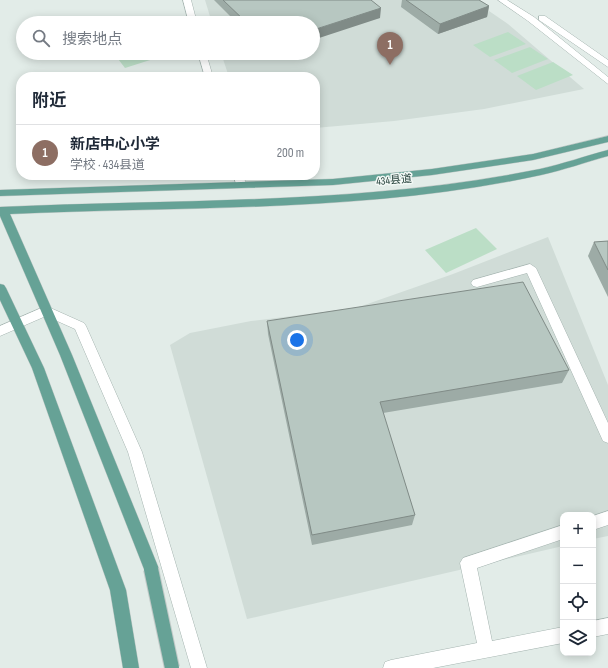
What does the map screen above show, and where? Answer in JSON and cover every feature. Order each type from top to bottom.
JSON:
[{"type":"main road","name":"434县道","points":[[270,180],[333,182],[432,172],[533,157],[608,139]]},
{"type":"main road","name":"434县道","points":[[1,211],[334,198],[434,189],[540,172],[608,152]]},
{"type":"main road","name":"434县道","points":[[0,192],[193,185],[231,180]]},
{"type":"main road","points":[[1,211],[46,311],[151,569],[172,668]]},
{"type":"main road","points":[[0,288],[38,368],[118,590],[131,668]]},
{"type":"street","points":[[187,0],[191,16]]},
{"type":"street","points":[[502,0],[531,19],[608,81]]},
{"type":"street","points":[[515,0],[608,64]]},
{"type":"street","points":[[204,60],[208,72]]},
{"type":"street","points":[[477,284],[530,268],[608,437]]},
{"type":"street","points":[[0,331],[46,311],[80,326],[135,452],[198,668]]},
{"type":"street","points":[[596,522],[608,518]]},
{"type":"street","points":[[486,650],[468,562],[560,533]]},
{"type":"street","points":[[596,628],[608,626]]},
{"type":"street","points":[[391,668],[560,636]]},
{"type":"shaded area","points":[[205,0],[473,0],[508,24],[584,89],[484,109],[394,121],[320,128],[320,72],[227,72],[223,60],[320,60],[320,16],[210,16]]},
{"type":"shaded area","points":[[548,237],[608,385],[608,536],[596,538],[596,512],[560,512],[560,547],[247,619],[170,345],[190,333],[251,321],[356,308],[453,274]]},
{"type":"green space","points":[[508,32],[526,44],[490,57],[473,45]]},
{"type":"green space","points":[[530,47],[548,59],[512,73],[494,60]]},
{"type":"green space","points":[[119,60],[150,60],[125,68]]},
{"type":"green space","points":[[553,62],[573,75],[536,90],[517,76]]},
{"type":"green space","points":[[476,228],[497,249],[446,273],[425,250]]},
{"type":"building","points":[[223,0],[371,0],[381,8],[320,28],[320,16],[240,16]]},
{"type":"building","points":[[406,0],[479,0],[489,6],[440,24]]},
{"type":"building","points":[[608,241],[608,270],[594,242]]},
{"type":"building","points":[[523,282],[569,370],[380,402],[415,515],[312,535],[267,321]]},
{"type":"place","name":"新店中心小学","points":[[390,65]]}]
